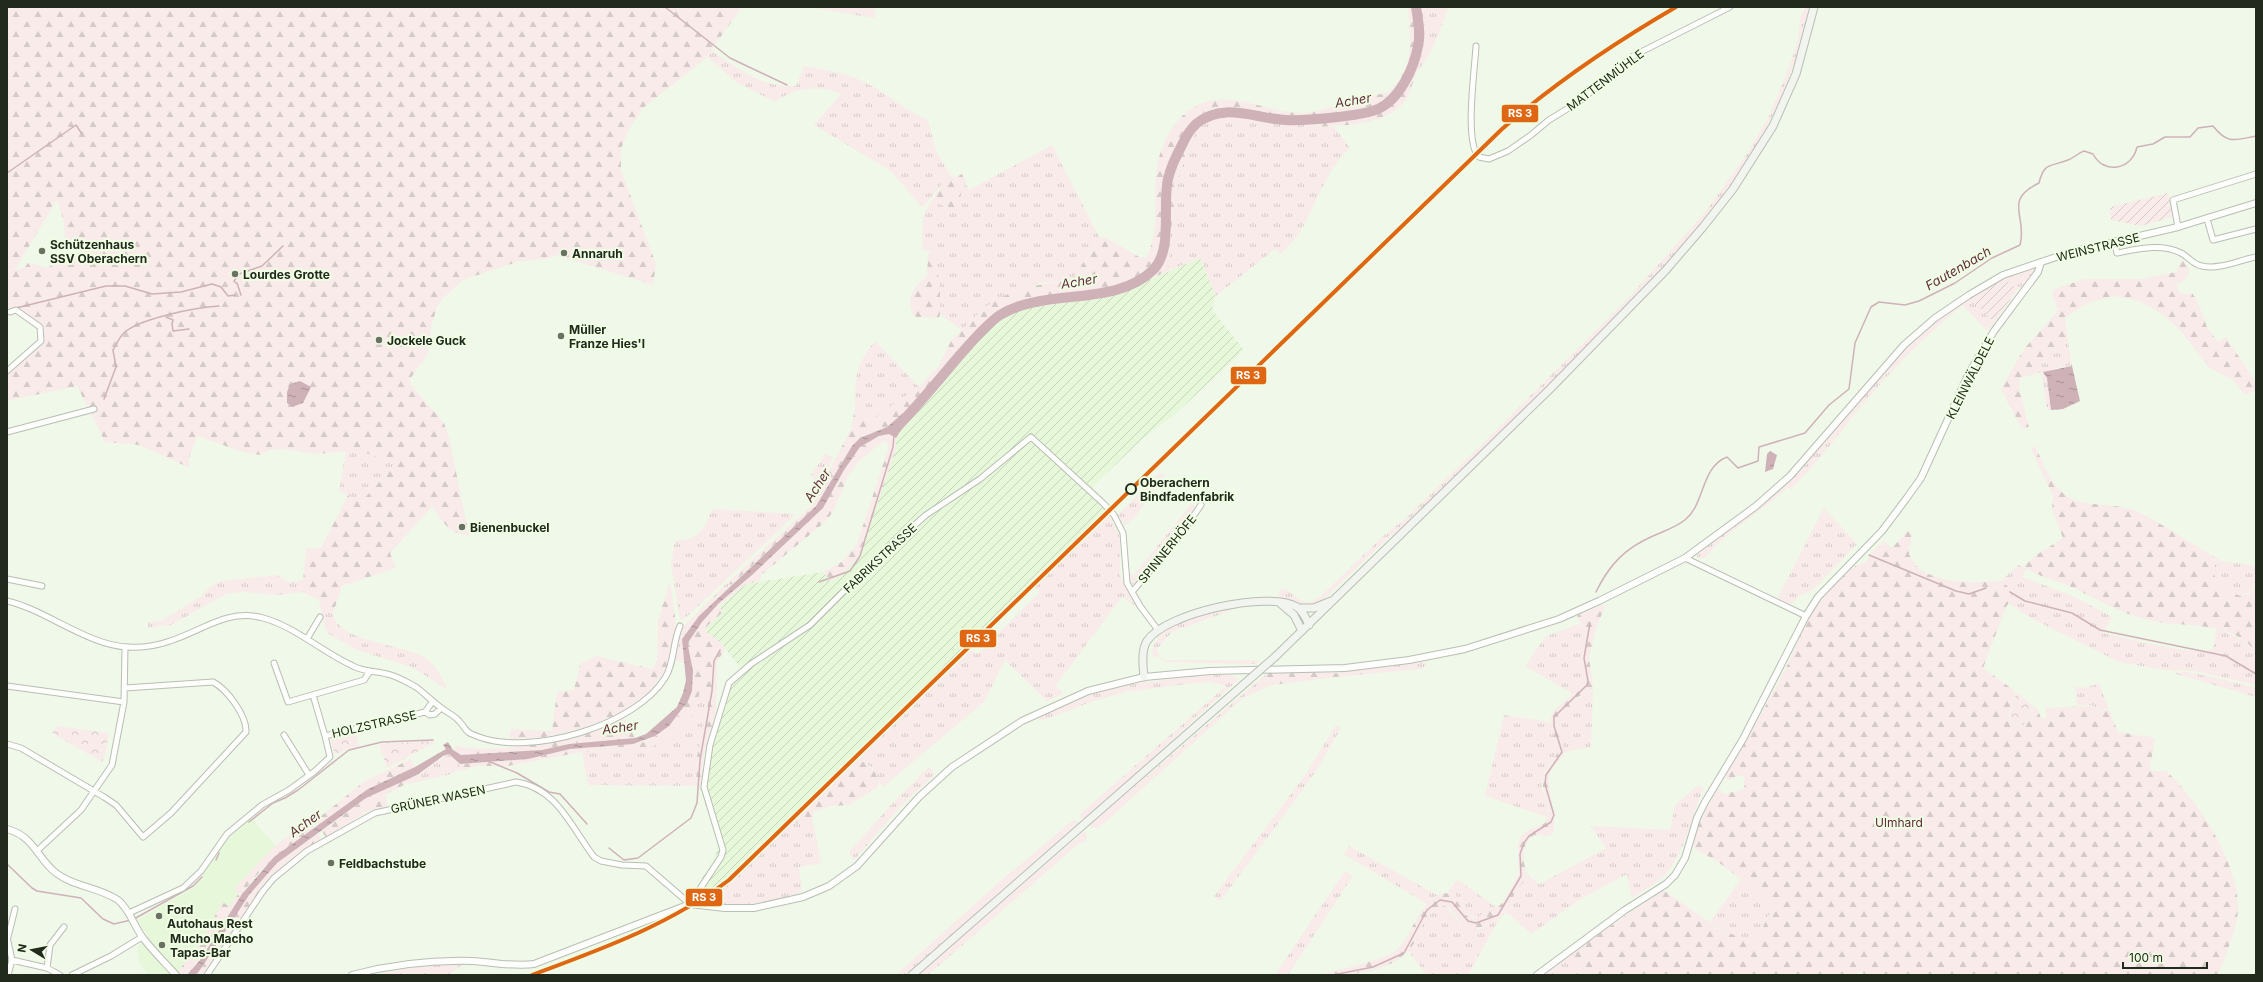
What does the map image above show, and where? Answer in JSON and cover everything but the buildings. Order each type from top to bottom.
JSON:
[{"type":"main road","points":[[912,975],[1276,656],[1550,389],[1666,270],[1733,189],[1774,126],[1796,74],[1814,7]]},
{"type":"main road","points":[[1144,677],[1145,646],[1151,636],[1158,630],[1206,610],[1248,602],[1273,600],[1298,608],[1314,608],[1335,599]]},
{"type":"main road","points":[[1280,602],[1294,615],[1302,631]]},
{"type":"main road","points":[[1298,608],[1303,613],[1308,625]]},
{"type":"street","name":"MATTENMÜHLE","points":[[1476,46],[1471,118],[1473,148],[1479,157],[1489,159],[1515,147],[1549,120],[1580,101],[1633,56],[1730,7]]},
{"type":"street","points":[[2178,227],[2174,200],[2256,174]]},
{"type":"street","name":"WEINSTRASSE","points":[[690,904],[725,908],[754,908],[803,897],[829,886],[857,866],[919,797],[952,767],[1022,721],[1058,703],[1088,691],[1144,677],[1210,671],[1345,668],[1409,660],[1465,649],[1559,619],[1686,558],[1756,506],[1790,476],[1904,346],[1947,309],[2003,276],[2041,262],[2071,252],[2178,227],[2256,203]]},
{"type":"street","points":[[2207,218],[2213,240],[2256,229]]},
{"type":"street","points":[[2114,242],[2117,253],[2147,247],[2170,249],[2180,253],[2197,265],[2203,267],[2256,257]]},
{"type":"street","name":"KLEINWÄLDELE","points":[[1537,975],[1625,910],[1666,884],[1675,875],[1685,858],[1697,818],[1702,807],[1743,739],[1806,616],[1818,598],[1882,531],[1921,478],[1969,373],[1994,331],[2038,272],[2041,262]]},
{"type":"street","points":[[7,371],[41,341],[40,327],[16,310],[10,312]]},
{"type":"street","points":[[7,432],[94,409]]},
{"type":"street","name":"FABRIKSTRASSE","points":[[690,904],[721,857],[723,850],[704,787],[710,745],[729,682],[751,664],[810,625],[877,558],[926,515],[980,480],[1031,437],[1114,515],[1123,533],[1127,583],[1158,630]]},
{"type":"street","name":"SPINNERHÖFE","points":[[1132,592],[1178,538],[1201,505]]},
{"type":"street","points":[[1686,558],[1806,616]]},
{"type":"street","points":[[7,579],[42,586]]},
{"type":"street","points":[[7,601],[82,633],[125,647],[146,647],[171,641],[214,622],[236,615],[264,618],[286,626],[342,661],[356,668],[388,674],[404,681],[459,720],[465,731],[482,738],[511,742],[537,741],[558,737],[590,728],[622,716],[656,690],[665,679],[673,662],[680,626]]},
{"type":"street","points":[[306,639],[320,617]]},
{"type":"street","points":[[38,850],[81,810],[95,792],[115,758],[126,688],[125,647]]},
{"type":"street","points":[[274,663],[288,702],[364,680],[370,671]]},
{"type":"street","points":[[7,744],[20,748],[116,805],[143,838],[171,813],[246,732],[246,725],[244,717],[222,686],[213,682],[126,688]]},
{"type":"street","points":[[7,686],[124,702]]},
{"type":"street","points":[[313,695],[325,736]]},
{"type":"street","name":"HOLZSTRASSE","points":[[132,918],[183,888],[201,872],[227,834],[262,805],[289,790],[330,757],[325,736],[425,712],[433,701]]},
{"type":"street","name":"HOLZSTRASSE","points":[[425,712],[430,715],[435,714],[441,708]]},
{"type":"street","points":[[284,736],[309,775]]},
{"type":"street","name":"GRÜNER WASEN","points":[[207,975],[263,891],[274,878],[307,851],[374,813],[516,782],[531,785],[545,792],[561,811],[594,857],[601,861],[622,865],[646,866],[690,904]]},
{"type":"street","points":[[7,829],[21,834],[38,850],[59,876],[110,896],[132,918],[142,937],[176,975]]},
{"type":"street","points":[[352,975],[368,971],[441,962],[472,961],[515,965],[534,964],[690,904]]},
{"type":"street","points":[[8,975],[12,960],[7,937],[15,909]]},
{"type":"street","points":[[47,968],[50,945],[64,927]]},
{"type":"street","points":[[72,975],[111,956],[142,937]]},
{"type":"street","points":[[12,960],[47,968],[60,975]]},
{"type":"shaded area","points":[[1200,258],[1216,296],[1212,310],[1244,350],[1175,414],[1142,439],[1092,487],[1111,507],[734,875],[701,899],[693,894],[717,852],[717,841],[700,788],[732,683],[745,673],[719,641],[706,632],[707,626],[723,612],[719,607],[746,584],[823,572],[831,581],[859,556],[896,449],[896,438],[908,419],[939,388],[956,364],[986,331],[1005,317],[1027,308],[1112,296]]},
{"type":"shaded area","points":[[250,817],[276,846],[235,889],[239,892],[229,907],[223,903],[194,952],[178,971],[174,975],[148,975],[139,962],[137,947],[149,937],[137,920],[193,888],[203,878],[200,875],[219,848],[232,833]]},
{"type":"green space","points":[[7,7],[742,7],[705,59],[642,109],[628,131],[621,149],[621,170],[656,264],[653,285],[556,255],[546,259],[517,262],[463,280],[442,299],[437,307],[431,327],[428,354],[410,379],[411,385],[444,423],[449,437],[469,536],[455,532],[447,526],[432,507],[390,553],[396,568],[342,586],[333,613],[321,611],[319,600],[302,592],[306,548],[321,548],[348,495],[361,502],[397,463],[366,453],[346,451],[318,454],[283,449],[269,450],[260,455],[243,452],[197,436],[189,458],[190,468],[139,445],[105,442],[77,386],[7,401],[7,371],[41,341],[40,327],[22,310],[10,309],[7,307]],"holes":[[[56,201],[58,201],[64,223],[65,239],[83,242],[86,247],[83,252],[46,268],[28,263],[25,267],[15,270]]]},
{"type":"green space","points":[[809,7],[876,7],[874,18]]},
{"type":"green space","points":[[1408,7],[1422,7],[1424,43],[1418,69],[1408,96],[1405,101],[1391,113],[1372,121],[1349,125],[1299,125],[1235,117],[1214,119],[1203,125],[1194,136],[1186,152],[1180,172],[1173,216],[1168,271],[1112,296],[1027,308],[1005,317],[986,331],[956,364],[939,388],[908,419],[903,413],[887,427],[871,433],[852,446],[816,506],[731,585],[728,582],[811,506],[851,429],[855,408],[860,408],[865,419],[870,421],[918,387],[939,366],[951,341],[985,307],[1017,289],[1066,280],[1075,276],[1099,237],[1107,238],[1139,257],[1146,258],[1154,233],[1156,180],[1160,154],[1173,127],[1181,117],[1202,103],[1215,100],[1245,102],[1280,111],[1308,113],[1389,92],[1404,73],[1407,63],[1410,42]]},
{"type":"green space","points":[[1422,7],[1448,7],[1435,42],[1427,58],[1416,74],[1424,41]]},
{"type":"green space","points":[[1806,7],[1810,7],[1796,59],[1777,106],[1753,150],[1726,191],[1663,267],[1546,388],[1408,523],[1388,538],[1324,599],[1307,605],[1279,597],[1278,592],[1281,589],[1286,590],[1303,601],[1308,602],[1322,595],[1382,537],[1406,518],[1632,294],[1706,211],[1748,152],[1769,116],[1789,67],[1798,40],[1800,17]]},
{"type":"green space","points":[[712,50],[751,76],[772,84],[796,86],[804,66],[838,72],[862,81],[912,112],[928,120],[936,151],[949,173],[942,178],[942,184],[924,206],[921,206],[891,171],[814,125],[841,94],[824,89],[806,89],[790,93],[775,102],[736,82],[707,57]]},
{"type":"green space","points":[[1235,117],[1334,127],[1350,148],[1335,165],[1304,225],[1288,247],[1281,254],[1275,249],[1216,296],[1200,258],[1168,271],[1173,216],[1180,172],[1186,152],[1194,136],[1203,125],[1214,119]]},
{"type":"green space","points":[[1052,145],[1099,237],[1075,276],[1066,280],[1039,283],[985,307],[962,330],[940,314],[940,285],[931,252],[922,249],[923,217],[925,211],[933,199],[954,213],[957,211],[962,190],[966,183],[969,190]]},
{"type":"green space","points":[[949,173],[953,178],[962,174],[966,183],[962,190],[957,211],[953,213],[933,199],[941,187],[942,178]]},
{"type":"green space","points":[[2168,193],[2173,217],[2141,226],[2111,220],[2110,207]]},
{"type":"green space","points":[[931,252],[934,254],[940,285],[940,314],[939,318],[917,317],[913,315],[910,303],[911,297],[918,284],[927,276],[928,255]]},
{"type":"green space","points":[[2182,259],[2189,269],[2188,277],[2177,285],[2178,291],[2184,294],[2192,293],[2197,300],[2207,327],[2218,342],[2226,337],[2256,383],[2256,390],[2245,395],[2233,380],[2210,368],[2179,329],[2163,315],[2140,301],[2113,296],[2087,303],[2065,318],[2068,341],[2040,363],[2041,372],[2020,378],[2019,387],[2029,428],[2022,429],[2001,389],[2024,349],[2056,313],[2057,309],[2052,294],[2054,289],[2084,279],[2141,279],[2176,272]]},
{"type":"green space","points":[[2031,268],[2035,271],[2029,281],[2017,290],[2005,278]]},
{"type":"green space","points":[[2005,278],[2017,290],[1994,323],[1970,297]]},
{"type":"green space","points":[[1970,297],[1994,323],[1987,331],[1963,305],[1892,371],[1791,489],[1788,487],[1734,530],[1705,558],[1697,558],[1697,553],[1731,529],[1775,494],[1803,466],[1903,351],[1934,324]]},
{"type":"green space","points":[[875,341],[919,387],[870,421],[865,419],[860,408],[855,408],[856,379],[863,358]]},
{"type":"green space","points":[[2068,341],[2072,366],[2055,368],[2047,378],[2051,410],[2047,410],[2040,363]]},
{"type":"green space","points":[[889,434],[896,438],[896,449],[859,556],[843,573],[831,581],[823,572],[843,561],[857,544],[889,446],[886,441],[882,442],[858,462],[848,476],[833,512],[824,523],[761,575],[760,581],[746,584],[719,606],[723,612],[707,626],[706,632],[719,641],[725,649],[717,662],[716,712],[704,754],[700,788],[696,786],[697,756],[708,704],[708,688],[705,685],[701,688],[694,713],[669,737],[654,746],[637,751],[582,752],[508,766],[477,766],[459,771],[460,764],[528,759],[570,749],[645,742],[656,736],[683,711],[693,671],[688,646],[689,641],[702,622],[719,603],[752,575],[823,508],[844,470],[860,447],[879,436]]},
{"type":"green space","points":[[2035,446],[2047,472],[2064,494],[2081,502],[2131,509],[2159,523],[2222,561],[2214,565],[2213,571],[2217,581],[2225,588],[2236,594],[2241,596],[2249,594],[2256,585],[2256,652],[2245,641],[2220,629],[2162,623],[2137,617],[2069,586],[2039,575],[2024,566],[2035,556],[2063,538],[2052,509],[2053,496],[2031,449]]},
{"type":"green space","points":[[346,451],[366,453],[398,463],[361,502],[339,491]]},
{"type":"green space","points":[[824,453],[833,458],[818,486],[811,474],[821,461]]},
{"type":"green space","points":[[1161,473],[1165,476],[1135,517],[1125,526],[1118,515],[1158,474]]},
{"type":"green space","points":[[1192,503],[1195,506],[1194,514],[1174,541],[1155,565],[1138,581],[1132,584],[1128,570],[1133,576]]},
{"type":"green space","points":[[1824,508],[1857,544],[1813,590],[1800,595],[1789,606],[1776,601]]},
{"type":"green space","points":[[712,509],[796,514],[683,620],[680,620],[671,564],[675,541],[690,538],[700,532]]},
{"type":"green space","points":[[1109,514],[1120,538],[1120,575],[1135,606],[1122,597],[1056,685],[1063,694],[1047,701],[1005,660],[984,702],[883,787],[879,782],[873,768],[858,759],[971,649],[977,654],[1040,592],[1034,587]]},
{"type":"green space","name":"Ulmhard","points":[[1908,531],[1912,534],[1909,554],[1922,571],[1941,578],[1961,582],[2001,581],[2012,590],[2011,600],[2006,607],[1983,668],[2015,691],[2014,703],[2008,715],[2013,724],[2024,725],[2025,720],[2031,720],[2033,705],[2037,708],[2041,718],[2047,718],[2045,708],[2091,706],[2101,711],[2109,710],[2118,732],[2155,738],[2150,769],[2152,771],[2166,771],[2191,798],[2215,835],[2233,874],[2237,894],[2237,919],[2233,936],[2218,975],[1865,975],[1861,971],[1854,975],[1596,975],[1574,959],[1574,951],[1663,890],[1721,930],[1750,941],[1757,938],[1773,908],[1773,904],[1717,861],[1695,849],[1693,845],[1699,821],[1717,788],[1724,794],[1742,790],[1745,785],[1743,776],[1739,775],[1730,780],[1726,779],[1726,773],[1774,690],[1789,662],[1810,616],[1819,603],[1844,574],[1859,564],[1866,562],[1871,553],[1884,541],[1892,548]]},
{"type":"green space","points":[[2222,561],[2256,566],[2253,588],[2246,594],[2240,596],[2221,585],[2217,581],[2213,571],[2214,565]]},
{"type":"green space","points":[[2018,565],[2027,569],[2022,577],[2075,597],[2112,617],[2103,633],[2190,651],[2213,649],[2217,628],[2243,640],[2256,652],[2256,685],[2195,671],[2164,670],[2119,662],[2031,618],[2008,603],[2011,600],[2001,581]]},
{"type":"green space","points":[[277,575],[288,582],[304,580],[302,592],[277,595],[241,592],[226,594],[171,625],[148,628],[148,622],[161,621],[200,597],[211,586],[221,581]]},
{"type":"green space","points":[[670,581],[676,624],[672,661],[651,690],[622,713],[587,727],[540,738],[509,739],[511,729],[552,731],[557,692],[574,690],[580,664],[596,656],[652,669],[657,660],[658,621]]},
{"type":"green space","points":[[728,582],[731,585],[699,616],[682,639],[685,662],[675,661],[681,629]]},
{"type":"green space","points":[[1606,605],[1597,625],[1589,657],[1593,688],[1586,695],[1579,696],[1571,706],[1560,713],[1557,718],[1556,725],[1565,752],[1551,770],[1549,779],[1554,818],[1553,833],[1548,836],[1534,835],[1526,844],[1524,848],[1524,865],[1528,876],[1516,891],[1506,912],[1499,919],[1473,931],[1464,926],[1445,905],[1430,913],[1413,945],[1399,959],[1388,965],[1366,972],[1342,975],[1318,975],[1384,957],[1393,952],[1399,948],[1428,903],[1445,893],[1455,894],[1467,916],[1473,919],[1499,906],[1504,901],[1519,874],[1518,845],[1521,836],[1525,832],[1545,823],[1549,810],[1541,779],[1557,754],[1557,748],[1551,726],[1554,710],[1584,685],[1582,653],[1586,629],[1577,618],[1578,615]]},
{"type":"green space","points":[[1243,606],[1172,632],[1156,650],[1160,657],[1165,660],[1260,660],[1256,664],[1167,662],[1156,656],[1153,657],[1154,645],[1161,635],[1172,627],[1203,615]]},
{"type":"green space","points":[[321,611],[333,613],[337,622],[345,630],[356,636],[412,652],[427,659],[438,671],[448,690],[412,667],[357,650],[329,634],[324,626]]},
{"type":"green space","points":[[1579,624],[1586,629],[1582,653],[1585,680],[1584,685],[1573,694],[1525,666],[1546,636]]},
{"type":"green space","points":[[1421,661],[1427,664],[1422,669],[1344,676],[1343,674],[1320,672],[1385,667]]},
{"type":"green space","points":[[1320,672],[1343,674],[1344,676],[1272,685],[1266,675],[1269,673]]},
{"type":"green space","points":[[2186,672],[2218,678],[2256,688],[2256,697],[2172,673]]},
{"type":"green space","points":[[1206,674],[1230,675],[1239,679],[1085,820],[1081,818],[1079,815],[1226,686],[1210,682],[1125,692],[1091,702],[1047,719],[1040,720],[1039,716],[1095,693],[1126,685]]},
{"type":"green space","points":[[1265,675],[1272,685],[1243,698],[1110,818],[1098,828],[1091,828],[1090,825]]},
{"type":"green space","points":[[2099,684],[2109,709],[2101,710],[2091,705],[2077,705],[2075,686],[2082,688]]},
{"type":"green space","points":[[705,685],[708,688],[708,704],[697,756],[696,786],[588,785],[582,752],[637,751]]},
{"type":"green space","points":[[1593,688],[1591,747],[1565,752],[1559,738],[1556,721],[1557,717],[1561,712],[1570,707],[1582,696],[1591,692]]},
{"type":"green space","points":[[2016,692],[2032,705],[2031,720],[2025,719],[2024,725],[2013,723],[2009,715],[2014,704]]},
{"type":"green space","points":[[1504,715],[1550,722],[1557,749],[1554,758],[1543,774],[1541,783],[1548,808],[1547,817],[1485,796]]},
{"type":"green space","points":[[624,718],[635,738],[569,744],[542,750],[469,756],[461,755],[453,750],[457,746],[498,748],[542,742],[585,731]]},
{"type":"green space","points":[[1336,725],[1341,728],[1320,765],[1220,901],[1214,896],[1306,774]]},
{"type":"green space","points":[[57,726],[109,733],[105,755],[102,762],[52,733]]},
{"type":"green space","points":[[356,732],[359,746],[348,748],[335,755],[330,739]]},
{"type":"green space","points":[[434,741],[434,743],[387,768],[379,744]]},
{"type":"green space","points":[[449,754],[460,765],[458,770],[448,775],[407,784],[407,779],[417,776],[439,759],[445,775],[440,759]]},
{"type":"green space","points":[[411,759],[415,767],[376,785],[319,827],[315,821],[365,781]]},
{"type":"green space","points":[[858,759],[873,770],[877,777],[878,787],[849,805],[831,806],[813,812],[813,822],[791,823]]},
{"type":"green space","points":[[929,767],[935,774],[903,804],[854,860],[849,852],[890,806]]},
{"type":"green space","points":[[407,779],[406,784],[386,794],[387,807],[368,811],[326,838],[322,831],[366,798]]},
{"type":"green space","points":[[1697,786],[1704,788],[1678,856],[1665,875],[1632,898],[1627,874],[1581,899],[1531,934],[1506,912],[1516,891],[1528,876],[1540,884],[1606,848],[1591,826],[1670,830],[1675,805]]},
{"type":"green space","points":[[1073,820],[1079,822],[1079,825],[905,975],[896,975],[997,884]]},
{"type":"green space","points":[[813,822],[821,863],[799,867],[802,892],[779,899],[755,903],[731,904],[707,901],[735,878],[791,823]]},
{"type":"green space","points":[[311,824],[314,829],[284,850],[249,884],[195,965],[187,975],[181,975],[178,971],[194,952],[223,902],[229,907],[239,893],[234,889],[280,842],[300,828]]},
{"type":"green space","points":[[1085,831],[1087,837],[1083,844],[1081,842],[928,975],[916,975]]},
{"type":"green space","points":[[318,834],[322,840],[289,863],[263,886],[203,975],[196,975],[255,886],[280,861]]},
{"type":"green space","points":[[1349,846],[1437,895],[1427,904],[1344,854]]},
{"type":"green space","points":[[1345,871],[1353,876],[1288,975],[1275,975]]},
{"type":"green space","points":[[1457,879],[1497,908],[1481,916],[1472,917],[1468,915],[1460,905],[1455,894],[1448,892]]},
{"type":"green space","points":[[1741,879],[1773,904],[1773,908],[1757,938],[1750,941],[1732,936],[1710,922]]},
{"type":"green space","points":[[1445,905],[1461,924],[1478,930],[1499,919],[1468,975],[1427,975],[1408,951],[1427,918],[1432,912]]},
{"type":"green space","points":[[1574,951],[1574,959],[1596,975],[1540,975]]},
{"type":"green space","points":[[464,964],[448,975],[385,975],[383,973],[426,966]]},
{"type":"water","points":[[2072,366],[2080,401],[2063,409],[2051,410],[2047,378],[2043,372]]},
{"type":"water","points":[[300,381],[311,387],[303,403],[292,407],[287,403],[287,392],[290,384]]},
{"type":"water","points":[[903,413],[908,419],[896,438],[889,434],[879,436],[860,447],[844,470],[823,508],[752,575],[719,603],[702,622],[689,641],[688,646],[693,671],[692,691],[688,701],[669,726],[655,736],[633,744],[570,749],[528,759],[460,764],[449,754],[443,756],[417,775],[366,798],[277,863],[249,895],[196,975],[187,975],[200,960],[242,894],[274,857],[368,789],[415,767],[446,749],[443,745],[448,742],[453,750],[461,755],[542,750],[569,744],[635,738],[646,734],[677,707],[683,693],[686,680],[682,639],[699,616],[816,506],[852,446],[860,438],[887,427]]},
{"type":"water","points":[[1770,451],[1777,455],[1773,469],[1765,472],[1767,454]]},
{"type":"waterway","points":[[665,7],[730,58],[787,85]]},
{"type":"waterway","name":"Acher","points":[[898,426],[978,334],[1000,315],[1018,307],[1038,301],[1120,289],[1138,281],[1154,269],[1160,260],[1165,238],[1166,189],[1169,174],[1174,160],[1190,130],[1206,117],[1228,112],[1275,119],[1306,120],[1360,114],[1378,109],[1386,104],[1393,98],[1405,82],[1416,55],[1419,41],[1419,26],[1416,7]]},
{"type":"waterway","points":[[7,173],[76,125],[82,134]]},
{"type":"waterway","name":"Fautenbach","points":[[1596,592],[1606,574],[1626,552],[1643,541],[1675,527],[1686,519],[1697,504],[1712,469],[1719,462],[1727,457],[1738,468],[1758,461],[1759,447],[1805,433],[1829,405],[1849,389],[1855,343],[1871,307],[1879,302],[1905,305],[1919,301],[1955,283],[1992,258],[2020,245],[2022,235],[2019,203],[2022,196],[2039,183],[2046,168],[2070,159],[2084,151],[2093,154],[2098,161],[2104,165],[2117,167],[2130,161],[2137,147],[2153,144],[2165,137],[2190,137],[2198,128],[2213,126],[2223,136],[2232,140],[2256,136]]},
{"type":"waterway","points":[[236,283],[234,281],[239,274],[262,266],[283,246]]},
{"type":"waterway","points":[[237,283],[241,295]]},
{"type":"waterway","points":[[16,308],[106,286],[125,286],[152,294],[181,292],[212,284],[221,287],[228,296],[235,295]]},
{"type":"waterway","points":[[104,399],[116,367],[113,350],[123,334],[141,323],[154,319],[183,311],[219,306]]},
{"type":"waterway","points":[[166,317],[173,320],[173,331],[189,329]]},
{"type":"waterway","points":[[819,582],[850,571],[860,556],[893,447],[894,435]]},
{"type":"waterway","points":[[1869,555],[1956,591],[1969,594],[1986,588]]},
{"type":"waterway","points":[[2010,592],[2025,601],[2072,613],[2100,630],[2226,656],[2256,674]]},
{"type":"waterway","name":"Fautenbach","points":[[1333,975],[1373,967],[1404,953],[1427,910],[1440,900],[1452,902],[1468,921],[1476,923],[1498,915],[1521,876],[1520,854],[1524,843],[1529,836],[1551,822],[1554,815],[1545,784],[1546,775],[1562,752],[1554,726],[1554,717],[1587,685],[1588,681],[1584,658],[1590,623]]},
{"type":"waterway","points":[[609,848],[624,860],[638,858],[691,818],[697,803],[700,760],[712,691],[714,661],[720,650]]},
{"type":"waterway","points":[[249,822],[273,803],[298,790],[349,750],[382,742],[433,740]]},
{"type":"waterway","points":[[488,761],[517,773],[549,792],[560,794],[587,824]]},
{"type":"waterway","points":[[216,860],[219,853]]},
{"type":"waterway","points":[[7,864],[37,891],[81,898],[103,919],[114,924],[131,920]]},
{"type":"waterway","points":[[134,919],[193,886],[202,877]]},
{"type":"transit line","points":[[532,975],[584,956],[659,923],[706,896],[729,880],[1502,129],[1564,79],[1630,35],[1676,7]]},
{"type":"place","name":"Schützenhaus SSV Oberachern","points":[[42,251]]},
{"type":"place","name":"Annaruh","points":[[564,253]]},
{"type":"place","name":"Lourdes Grotte","points":[[235,274]]},
{"type":"place","name":"Müller Franze Hies'l","points":[[561,336]]},
{"type":"place","name":"Jockele Guck","points":[[379,340]]},
{"type":"place","name":"Oberachern Bindfadenfabrik","points":[[1131,489]]},
{"type":"place","name":"Bienenbuckel","points":[[462,527]]},
{"type":"place","name":"Feldbachstube","points":[[331,863]]},
{"type":"place","name":"Ford Autohaus Rest","points":[[159,916]]},
{"type":"place","name":"Mucho Macho Tapas-Bar","points":[[162,945]]}]
